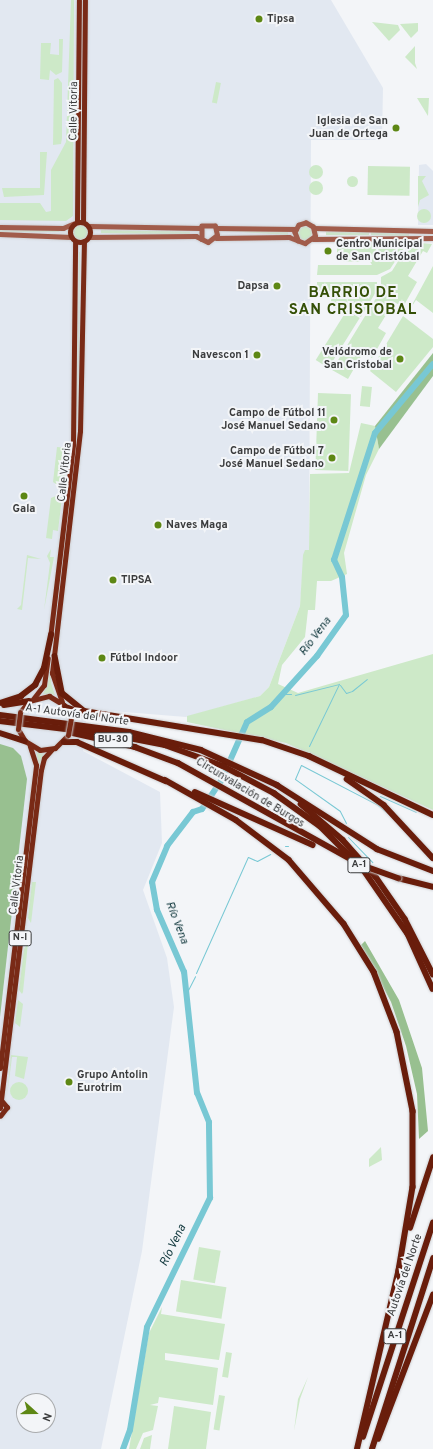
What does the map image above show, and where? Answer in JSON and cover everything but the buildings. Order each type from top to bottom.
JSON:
[{"type":"highway","name":"Calle Vitoria","points":[[75,223],[79,0]]},
{"type":"highway","name":"Calle Vitoria","points":[[83,222],[85,1]]},
{"type":"highway","points":[[79,10],[85,1]]},
{"type":"highway","points":[[83,222],[89,226],[89,237],[84,241],[73,239],[75,223],[83,222]]},
{"type":"highway","name":"Calle Vitoria","points":[[31,700],[46,680],[71,458],[74,418],[73,239]]},
{"type":"highway","name":"Calle Vitoria","points":[[62,702],[52,678],[78,451],[84,241]]},
{"type":"highway","points":[[71,458],[78,451],[74,418]]},
{"type":"highway","points":[[0,704],[21,696],[35,685],[44,668],[51,635]]},
{"type":"highway","points":[[55,656],[57,680],[70,702],[84,711],[121,718]]},
{"type":"highway","points":[[0,704],[49,696],[62,702]]},
{"type":"highway","points":[[25,742],[18,729],[20,712],[31,700]]},
{"type":"highway","name":"N-I","points":[[52,749],[64,742],[68,735],[71,718],[62,702]]},
{"type":"highway","points":[[66,707],[83,714],[213,729],[274,744],[296,752],[433,815]]},
{"type":"highway","name":"A-1 Autovía del Norte","points":[[0,715],[151,736]]},
{"type":"highway","name":"A-1 Autovía del Norte","points":[[0,720],[131,738],[200,753]]},
{"type":"highway","name":"Circunvalación de Burgos","points":[[30,724],[114,741],[192,770],[237,794],[298,833],[356,862],[398,878],[431,887]]},
{"type":"highway","points":[[0,733],[25,742],[30,746],[52,749]]},
{"type":"highway","name":"Circunvalación de Burgos","points":[[151,736],[200,753],[247,773],[377,849],[415,866],[433,872]]},
{"type":"highway","points":[[64,742],[79,742],[181,787],[226,810],[356,862]]},
{"type":"highway","name":"Calle Vitoria","points":[[0,1068],[36,765],[30,746]]},
{"type":"highway","name":"Calle Vitoria","points":[[1,1099],[41,770],[44,758],[52,749]]},
{"type":"highway","points":[[296,752],[372,796],[433,858]]},
{"type":"highway","name":"A-1","points":[[247,773],[305,808],[354,851],[396,905],[433,974]]},
{"type":"highway","name":"A-1","points":[[247,773],[308,817],[363,869],[408,934],[433,989]]},
{"type":"highway","points":[[226,810],[268,842],[320,892],[359,946],[385,998],[407,1070],[415,1130],[413,1187],[399,1270],[357,1449]]},
{"type":"highway","points":[[0,1116],[6,1107],[1,1099]]},
{"type":"highway","name":"N-I","points":[[0,1108],[1,1099]]},
{"type":"highway","points":[[399,1270],[433,1158]]},
{"type":"highway","name":"Autovía del Norte","points":[[360,1449],[433,1223]]},
{"type":"highway","name":"Autovía del Norte","points":[[372,1449],[433,1259]]},
{"type":"highway","points":[[375,1449],[433,1295]]},
{"type":"main road","points":[[0,227],[63,228],[75,223]]},
{"type":"main road","points":[[89,226],[201,228],[208,223],[216,228],[296,229],[306,223],[314,228],[433,231]]},
{"type":"main road","points":[[201,228],[202,238]]},
{"type":"main road","points":[[216,228],[216,238]]},
{"type":"main road","points":[[313,239],[314,228]]},
{"type":"main road","points":[[296,229],[298,240]]},
{"type":"main road","points":[[0,234],[73,239]]},
{"type":"main road","points":[[89,237],[202,238],[208,242],[216,238],[289,237],[306,243],[313,239],[433,238]]},
{"type":"shaded area","points":[[0,0],[331,0],[383,88],[382,140],[311,140],[309,551],[304,555],[300,606],[269,687],[260,696],[186,717],[87,709],[83,751],[160,792],[162,843],[143,890],[167,958],[174,1007],[142,1251],[101,1449],[0,1449]]},
{"type":"shaded area","points":[[426,164],[433,171],[433,225],[418,225],[419,165]]},
{"type":"green space","points":[[71,0],[74,0],[73,216],[66,221],[0,220],[0,203],[40,203],[46,212],[51,211],[51,170],[66,142]]},
{"type":"green space","points":[[81,14],[83,14],[83,208],[81,208]]},
{"type":"green space","points":[[372,22],[398,25],[400,30],[389,41]]},
{"type":"green space","points":[[418,23],[418,31],[411,38],[400,24]]},
{"type":"green space","points":[[59,39],[63,39],[62,72],[56,75],[50,70],[49,80],[40,79],[41,43],[51,43],[50,54],[59,55]]},
{"type":"green space","points":[[415,46],[415,63],[417,69],[405,57]]},
{"type":"green space","points":[[58,78],[62,83],[62,138],[61,144],[53,145],[54,80]]},
{"type":"green space","points":[[216,82],[221,83],[217,104],[212,103]]},
{"type":"green space","points":[[417,98],[429,98],[428,116]]},
{"type":"green space","points":[[40,152],[47,152],[44,195],[4,197],[2,188],[40,188]]},
{"type":"green space","points":[[316,165],[321,167],[323,172],[321,177],[316,179],[311,177],[309,172],[311,167]]},
{"type":"green space","points":[[368,166],[410,167],[409,196],[367,195]]},
{"type":"green space","points":[[352,175],[356,177],[358,181],[356,185],[352,187],[348,185],[346,181],[348,177]]},
{"type":"green space","points":[[418,176],[426,176],[422,181],[429,195],[420,200],[418,207]]},
{"type":"green space","points":[[316,181],[321,183],[323,188],[321,193],[316,195],[311,193],[309,188],[311,183]]},
{"type":"green space","points":[[421,209],[427,209],[431,213],[431,219],[427,223],[421,223],[417,219],[417,213]]},
{"type":"green space","points":[[80,224],[86,226],[88,232],[86,238],[80,240],[74,238],[72,232],[74,226]]},
{"type":"green space","points":[[305,226],[310,228],[312,233],[310,238],[305,240],[300,238],[298,233],[300,228]]},
{"type":"green space","points":[[0,230],[59,230],[59,232],[0,232]]},
{"type":"green space","points":[[101,230],[190,232],[190,235],[101,233]]},
{"type":"green space","points":[[227,231],[288,232],[288,235]]},
{"type":"green space","points":[[326,232],[369,232],[369,235],[326,235]]},
{"type":"green space","points":[[371,232],[409,233],[409,236],[371,235]]},
{"type":"green space","points":[[337,241],[408,242],[390,269],[377,275],[317,275],[318,265],[372,265],[368,258],[363,262],[337,261]]},
{"type":"green space","points":[[410,242],[432,244],[427,253],[423,251],[408,276],[417,282],[403,307],[394,302],[378,328],[386,333],[372,358],[363,353],[348,379],[332,370],[381,290],[381,277],[392,271]]},
{"type":"green space","points":[[80,252],[78,423],[77,406]]},
{"type":"green space","points":[[433,266],[433,313],[416,300],[407,314]]},
{"type":"green space","points":[[317,282],[377,282],[377,290],[361,317],[347,308],[348,294],[364,295],[369,299],[371,292],[317,291]]},
{"type":"green space","points":[[339,293],[345,295],[347,301],[345,307],[339,309],[333,307],[331,301],[333,295]]},
{"type":"green space","points":[[347,310],[360,318],[328,368],[316,360]]},
{"type":"green space","name":"Velódromo de San Cristobal","points":[[403,316],[433,339],[433,347],[396,392],[370,371]]},
{"type":"green space","points":[[433,353],[433,376],[379,449],[375,426]]},
{"type":"green space","points":[[362,386],[372,387],[370,407],[360,406]]},
{"type":"green space","name":"Campo de Fútbol 11 José Manuel Sedano","points":[[318,393],[351,394],[348,471],[315,470]]},
{"type":"green space","points":[[361,423],[375,426],[379,449],[366,475],[344,553],[347,574],[331,581],[317,581],[315,610],[308,610],[305,637],[282,665],[278,684],[298,693],[433,654],[433,810],[286,743],[187,722],[187,716],[260,696],[269,687],[300,606],[303,555],[305,550],[309,550],[310,474],[349,473]]},
{"type":"green space","points":[[57,447],[68,448],[58,531],[53,530],[52,539],[46,538],[51,498],[58,495],[59,486],[53,482]]},
{"type":"green space","points":[[51,549],[50,557],[54,557],[44,610],[50,563],[47,556]]},
{"type":"green space","points":[[27,555],[41,559],[28,558],[22,610],[17,609],[21,605]]},
{"type":"green space","points":[[51,655],[51,683],[55,695],[43,694],[48,682]]},
{"type":"green space","points":[[0,744],[13,748],[21,756],[27,779],[0,1017]]},
{"type":"green space","points":[[36,751],[44,753],[12,989],[38,761]]},
{"type":"green space","points":[[32,882],[36,882],[31,923],[28,918]]},
{"type":"green space","points":[[365,941],[399,1000],[422,1068],[428,1131],[419,1139],[417,1094],[406,1046],[391,1002],[361,945]]},
{"type":"green space","points":[[28,943],[22,994],[19,990],[24,949]]},
{"type":"green space","points":[[18,1000],[23,1004],[20,1027],[15,1023]]},
{"type":"green space","points":[[11,1055],[28,1057],[24,1079],[15,1076],[17,1057],[12,1057],[7,1096]]},
{"type":"green space","points":[[19,1082],[25,1085],[28,1091],[25,1097],[19,1100],[13,1097],[10,1091],[13,1085]]},
{"type":"green space","points":[[381,1147],[382,1160],[369,1167],[369,1159]]},
{"type":"green space","points":[[199,1247],[221,1251],[215,1283],[193,1279]]},
{"type":"green space","points":[[181,1280],[226,1287],[221,1319],[176,1312]]},
{"type":"green space","points":[[162,1307],[161,1314],[225,1324],[219,1360],[165,1353],[165,1360],[218,1368],[213,1405],[159,1397],[158,1403],[150,1405],[158,1406],[153,1430],[143,1433],[136,1449],[129,1449],[149,1333]]},
{"type":"green space","points":[[226,1352],[232,1353],[228,1378],[222,1377]]},
{"type":"green space","points":[[308,1377],[300,1399],[294,1431],[298,1399]]},
{"type":"green space","points":[[219,1395],[225,1396],[219,1431],[214,1430]]},
{"type":"green space","points":[[174,1406],[211,1412],[206,1449],[168,1449]]},
{"type":"green space","points":[[152,1435],[150,1449],[140,1449],[144,1438]]},
{"type":"waterway","name":"Río Vena","points":[[123,1449],[130,1430],[147,1327],[210,1198],[209,1122],[197,1093],[184,972],[157,910],[152,882],[167,846],[193,812],[202,809],[221,781],[247,722],[271,707],[317,656],[346,615],[342,577],[334,560],[375,433],[433,364]]},
{"type":"waterway","points":[[340,685],[346,693],[352,691],[367,679]]},
{"type":"waterway","points":[[295,695],[339,684]]},
{"type":"waterway","points":[[309,746],[339,684]]},
{"type":"waterway","name":"Río Vena","points":[[283,694],[291,694]]},
{"type":"waterway","points":[[346,823],[340,811],[295,779],[301,765],[378,805],[390,815]]},
{"type":"waterway","points":[[380,796],[416,812]]},
{"type":"waterway","points":[[348,837],[372,862]]},
{"type":"waterway","points":[[196,973],[248,857],[257,861],[270,854]]},
{"type":"waterway","points":[[186,994],[195,976]]},
{"type":"place","name":"Tipsa","points":[[259,19]]},
{"type":"place","name":"Iglesia de San Juan de Ortega","points":[[396,128]]},
{"type":"place","name":"Centro Municipal de San Cristóbal","points":[[328,251]]},
{"type":"place","name":"Dapsa","points":[[277,286]]},
{"type":"place","name":"Navescon 1","points":[[257,355]]},
{"type":"place","name":"Velódromo de San Cristobal","points":[[400,359]]},
{"type":"place","name":"Campo de Fútbol 11 José Manuel Sedano","points":[[334,420]]},
{"type":"place","name":"Campo de Fútbol 7 José Manuel Sedano","points":[[332,458]]},
{"type":"place","name":"Gala","points":[[24,496]]},
{"type":"place","name":"Naves Maga","points":[[158,525]]},
{"type":"place","name":"TIPSA","points":[[113,580]]},
{"type":"place","name":"Fútbol Indoor","points":[[102,658]]},
{"type":"place","name":"Grupo Antolin Eurotrim","points":[[69,1082]]},
{"type":"district","name":"BARRIO DE SAN CRISTOBAL","points":[[353,302]]}]
